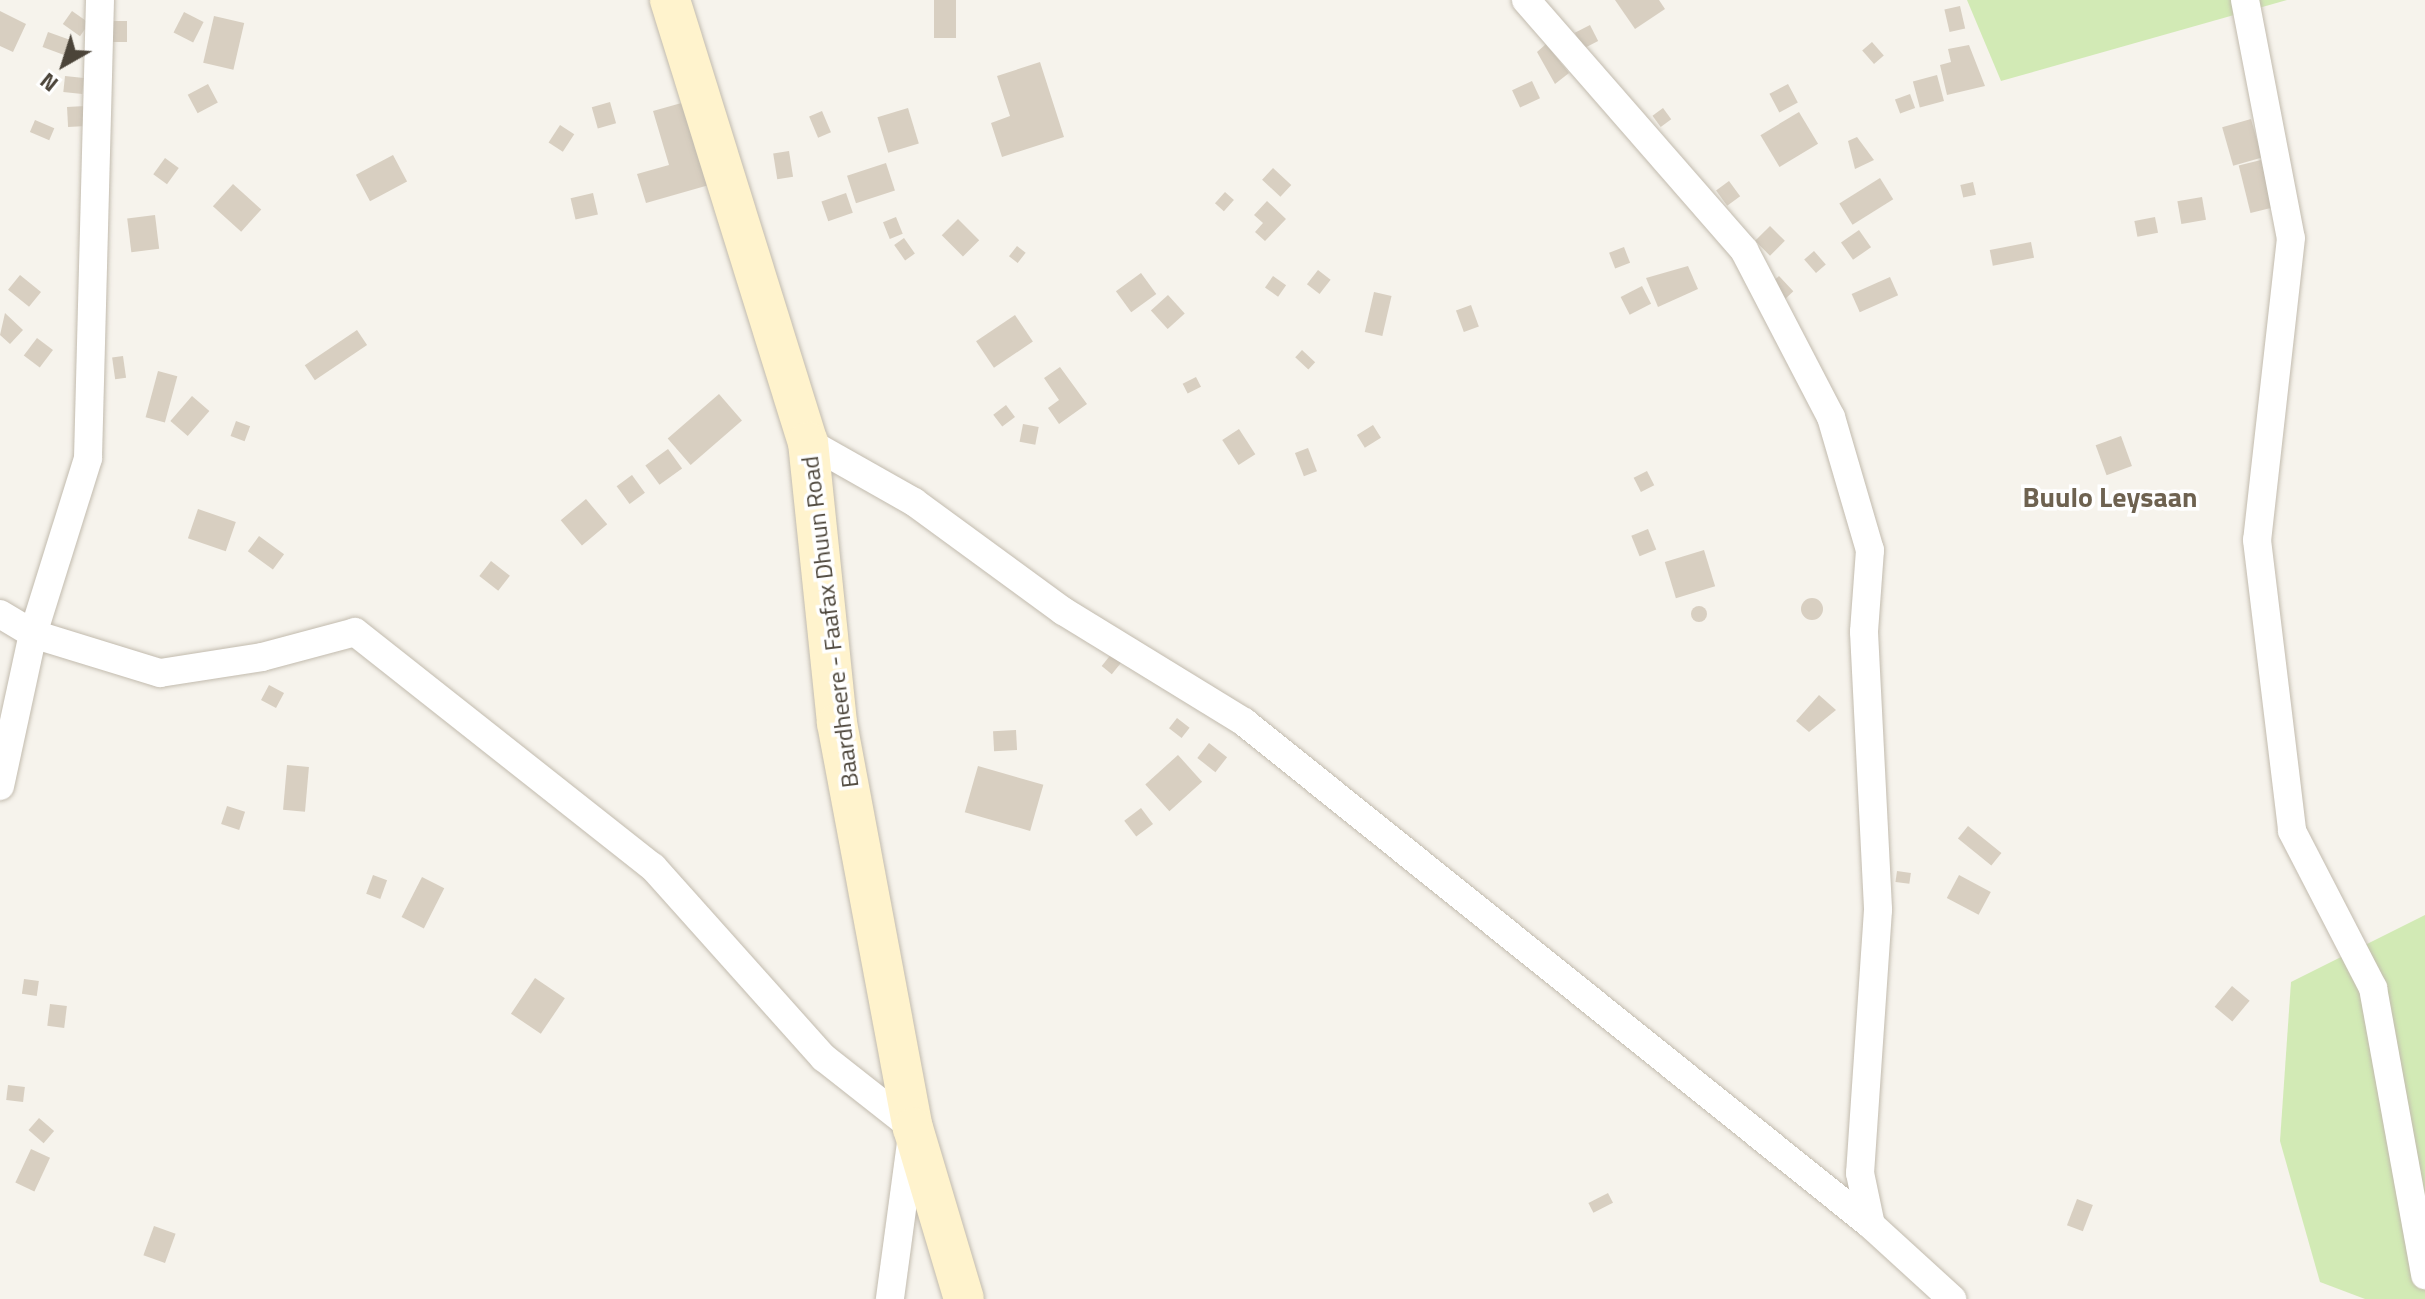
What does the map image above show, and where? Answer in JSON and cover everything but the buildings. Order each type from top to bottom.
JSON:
[{"type":"main road","name":"Baardheere - Faafax Dhuun Road","points":[[670,0],[808,442],[837,723],[913,1128],[964,1299]]},
{"type":"street","points":[[0,786],[33,634],[88,458],[100,0]]},
{"type":"street","points":[[1526,0],[1744,250],[1831,417],[1870,550],[1864,632],[1878,910],[1860,1173],[1871,1225]]},
{"type":"street","points":[[2245,0],[2291,238],[2257,540],[2292,831],[2373,988],[2425,1275]]},
{"type":"street","points":[[808,442],[914,502],[1063,611],[1244,722],[1871,1225],[1952,1299]]},
{"type":"street","points":[[0,614],[33,634],[160,673],[262,657],[355,632],[653,867],[824,1058],[913,1128],[890,1299]]},
{"type":"green space","points":[[1967,0],[2287,0],[2001,81]]},
{"type":"green space","points":[[2425,915],[2425,1299],[2365,1299],[2320,1282],[2280,1141],[2291,982]]},
{"type":"district","name":"Buulo Leysaan","points":[[2110,497]]}]
